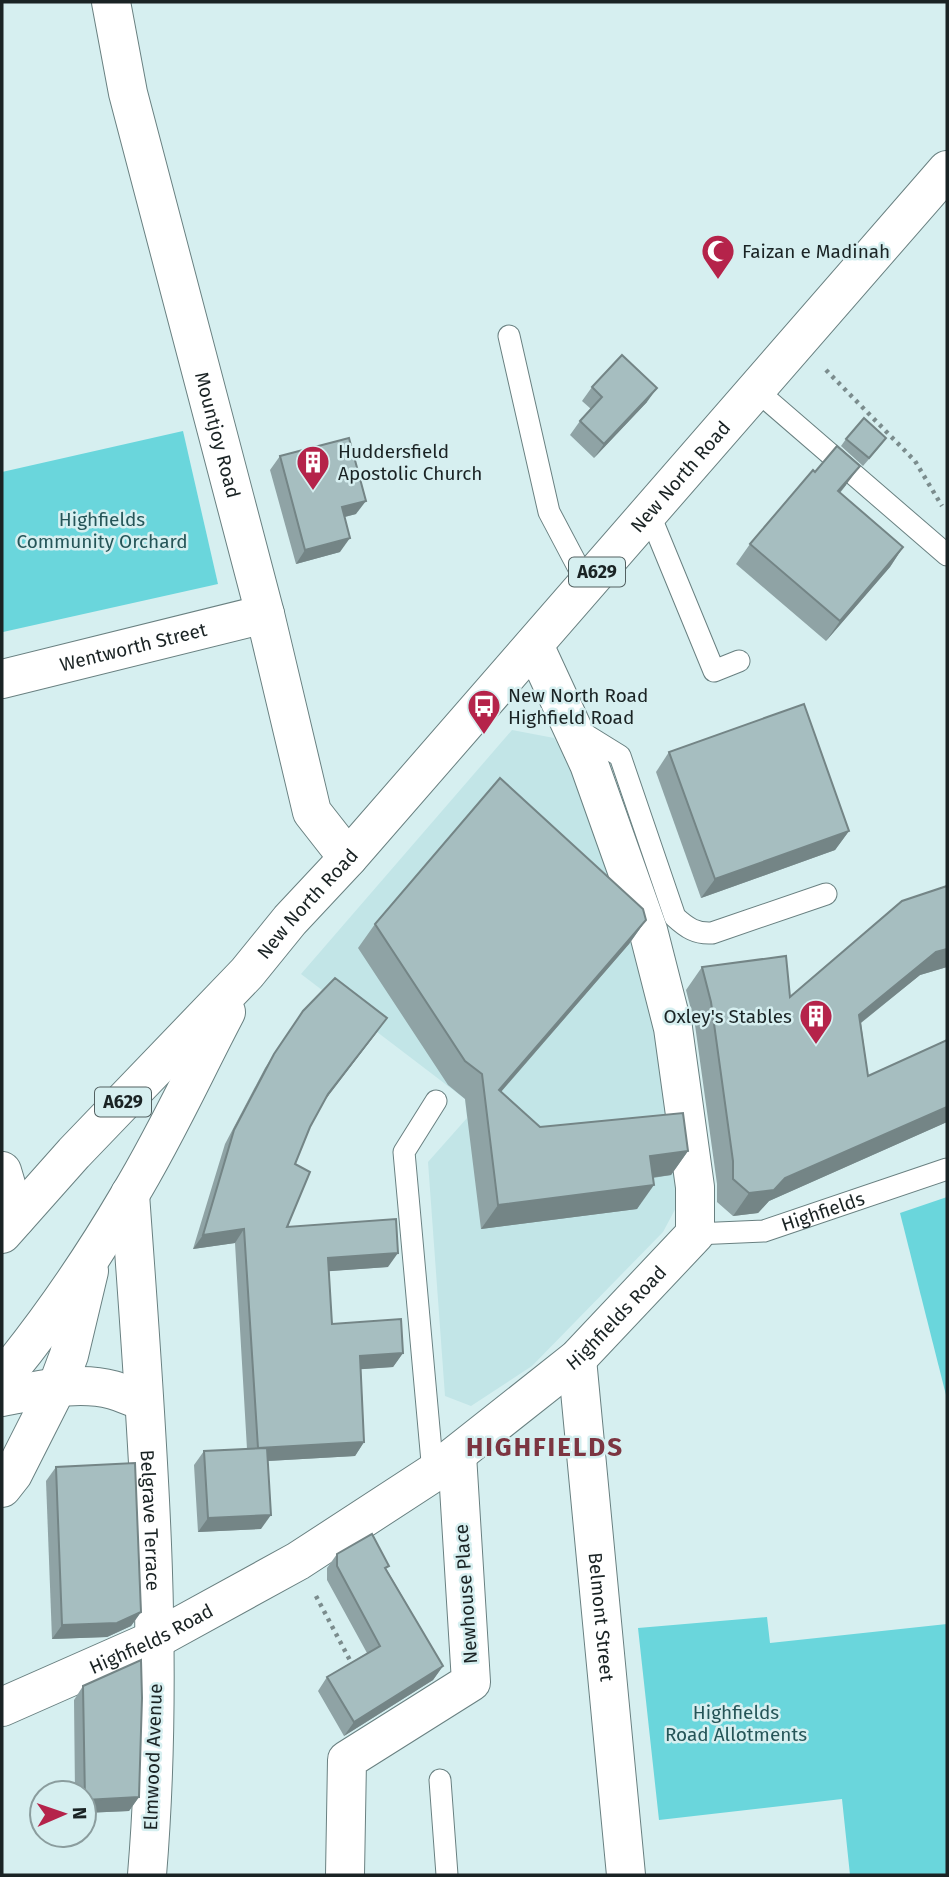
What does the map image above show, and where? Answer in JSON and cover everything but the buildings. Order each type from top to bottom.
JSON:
[{"type":"main road","name":"Mountjoy Road","points":[[111,2],[128,93],[265,614],[312,812],[348,858]]},
{"type":"main road","name":"New North Road","points":[[9,1226],[74,1153],[247,973],[947,170]]},
{"type":"main road","name":"Wentworth Street","points":[[2,679],[265,614]]},
{"type":"main road","points":[[534,645],[590,764],[648,930],[673,1028],[695,1187],[695,1234]]},
{"type":"main road","name":"New North Road","points":[[2,1379],[94,1252],[130,1194],[247,973]]},
{"type":"main road","points":[[2,1171],[9,1226]]},
{"type":"main road","name":"Belgrave Terrace","points":[[130,1194],[156,1639]]},
{"type":"main road","name":"Highfields Road","points":[[2,1707],[156,1639],[298,1561],[445,1464],[577,1359],[695,1234]]},
{"type":"main road","name":"A629","points":[[2,1488],[13,1474],[57,1387],[69,1355],[94,1252]]},
{"type":"main road","name":"Belmont Street","points":[[577,1359],[626,1875]]},
{"type":"main road","points":[[2,1397],[57,1387],[87,1386],[111,1389],[144,1401]]},
{"type":"main road","name":"Newhouse Place","points":[[345,1875],[347,1760],[471,1682],[445,1464]]},
{"type":"main road","name":"Elmwood Avenue","points":[[147,1875],[153,1796],[156,1639]]},
{"type":"lane","points":[[509,336],[549,512],[587,584]]},
{"type":"lane","points":[[756,390],[947,555]]},
{"type":"lane","points":[[649,513],[714,671],[739,661]]},
{"type":"lane","points":[[572,726],[620,756],[675,917],[685,927],[699,934],[712,933],[826,894]]},
{"type":"lane","points":[[436,1101],[404,1152],[445,1464]]},
{"type":"lane","name":"Highfields","points":[[695,1234],[764,1231],[947,1169]]},
{"type":"lane","points":[[440,1780],[447,1875]]},
{"type":"path","points":[[798,342],[915,461],[947,516]]},
{"type":"path","points":[[298,1561],[354,1667],[362,1672]]},
{"type":"shaded area","points":[[512,730],[554,738],[577,775],[652,1001],[679,1202],[663,1232],[532,1366],[471,1406],[445,1396],[428,1162],[467,1118],[465,1099],[301,974]]},
{"type":"green space","name":"Highfields Community Orchard","points":[[183,431],[218,584],[3,632],[2,472]]},
{"type":"green space","points":[[947,1197],[947,1399],[900,1213]]},
{"type":"green space","name":"Highfields Road Allotments","points":[[767,1617],[770,1643],[947,1624],[947,1875],[850,1875],[842,1799],[659,1820],[638,1628]]},
{"type":"place","name":"Faizan e Madinah","points":[[718,281]]},
{"type":"place","name":"Huddersfield Apostolic Church","points":[[313,492]]},
{"type":"place","name":"New North Road Highfield Road","points":[[484,736]]},
{"type":"place","name":"Oxley's Stables","points":[[816,1046]]},
{"type":"district","name":"HIGHFIELDS","points":[[545,1447]]}]
